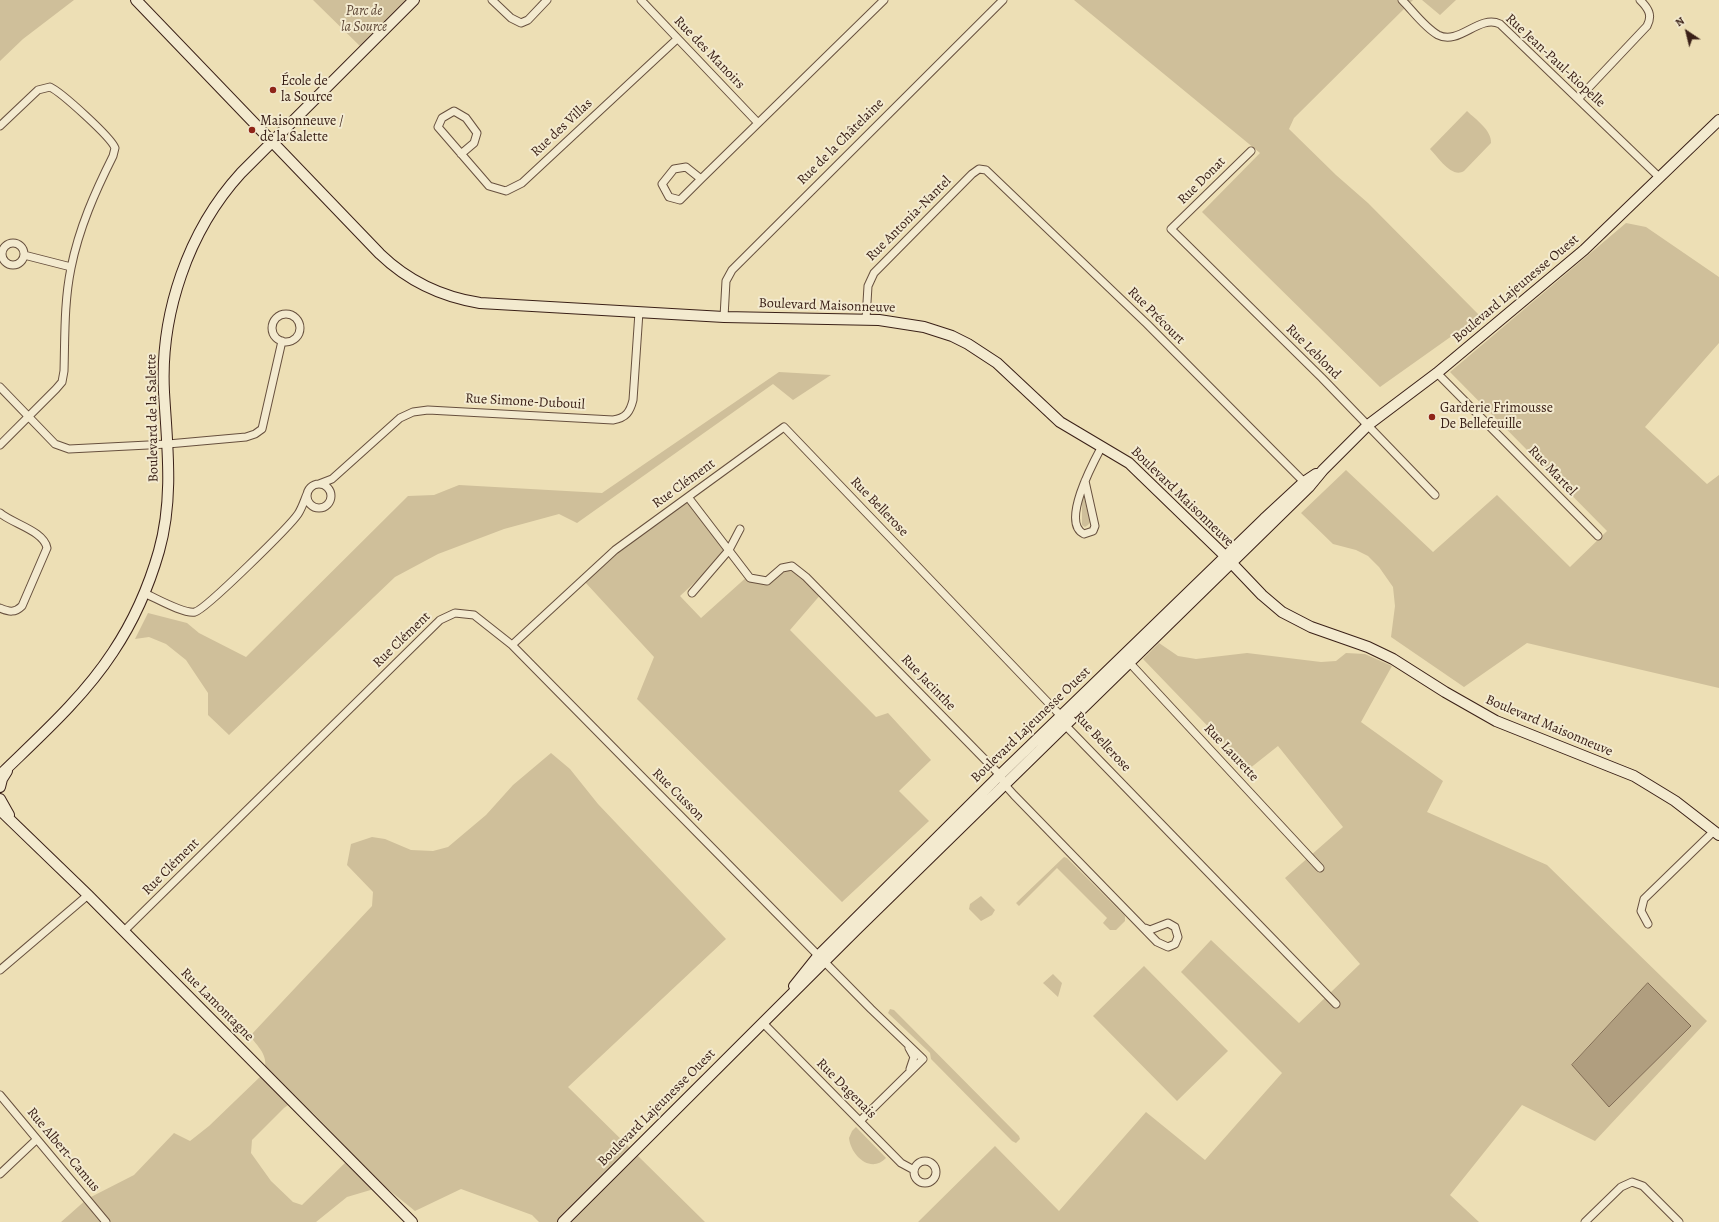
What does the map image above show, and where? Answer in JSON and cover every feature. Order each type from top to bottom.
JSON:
[{"type":"street","name":"Boulevard Maisonneuve","points":[[136,0],[386,260],[427,287],[448,296],[480,303],[724,316],[866,319],[924,327],[948,335],[968,344],[997,363],[1060,422],[1123,458],[1134,467],[1266,599],[1290,617],[1311,627],[1386,655],[1445,692],[1496,721],[1634,776],[1664,793],[1717,833]]},
{"type":"street","name":"Boulevard de la Salette","points":[[0,775],[77,697],[97,673],[126,631],[144,593],[159,550],[164,526],[168,484],[168,444],[164,391],[165,352],[172,306],[182,275],[199,233],[218,202],[232,183],[414,0]]},
{"type":"street","points":[[492,0],[511,18],[521,23],[528,20],[547,0]]},
{"type":"street","name":"Rue des Manoirs","points":[[640,0],[758,123]]},
{"type":"street","points":[[701,179],[686,167],[674,169],[662,184],[669,197],[680,200],[884,0]]},
{"type":"street","name":"Rue de la Châtelaine","points":[[724,316],[726,281],[732,270],[1003,0]]},
{"type":"street","name":"Rue Jean-Paul-Riopelle","points":[[1402,0],[1428,27],[1442,36],[1453,36],[1488,22],[1500,24],[1660,178]]},
{"type":"street","points":[[1578,99],[1647,26],[1650,19],[1650,14],[1647,7],[1640,0]]},
{"type":"street","name":"Rue des Villas","points":[[461,154],[474,144],[477,133],[466,118],[454,111],[442,118],[438,128],[461,154],[490,186],[506,191],[522,183],[677,39]]},
{"type":"street","points":[[0,126],[38,90],[50,87],[60,94],[114,144],[115,153],[87,213],[71,267],[66,306],[63,378],[56,389],[0,445]]},
{"type":"street","name":"Boulevard Lajeunesse Ouest","points":[[563,1222],[772,1014],[821,959],[1000,775],[1063,720],[1368,425],[1437,372],[1584,250],[1719,120]]},
{"type":"street","name":"Rue Donat","points":[[1171,229],[1251,151]]},
{"type":"street","name":"Rue Antonia-Nantel","points":[[866,319],[868,286],[874,273],[972,174],[981,169]]},
{"type":"street","name":"Rue Précourt","points":[[981,169],[992,174],[1113,291],[1306,484]]},
{"type":"street","name":"Rue Leblond","points":[[1171,229],[1322,378],[1435,495]]},
{"type":"street","points":[[24,255],[71,267]]},
{"type":"street","name":"Rue Simone-Dubouil","points":[[144,593],[183,610],[193,612],[199,610],[220,593],[298,515],[311,487],[332,479],[400,418],[413,412],[428,410],[613,420],[622,418],[629,412],[633,400],[639,312]]},
{"type":"street","points":[[0,387],[55,444],[69,449],[168,444],[246,437],[258,433],[263,425],[282,341]]},
{"type":"street","name":"Rue Martel","points":[[1437,372],[1598,536]]},
{"type":"street","name":"Rue Clément","points":[[124,931],[440,620],[455,612],[474,615],[512,645],[615,550],[784,428]]},
{"type":"street","name":"Rue Bellerose","points":[[784,428],[1336,1004]]},
{"type":"street","points":[[1085,481],[1096,526],[1093,531],[1084,534],[1077,528],[1076,518],[1078,500],[1085,481],[1102,446]]},
{"type":"street","name":"Rue Simone-Dubouil","points":[[298,515],[324,507],[329,503],[334,481],[340,473]]},
{"type":"street","points":[[319,484],[328,487],[331,493]]},
{"type":"street","points":[[307,494],[309,503],[317,508]]},
{"type":"street","name":"Rue Jacinthe","points":[[688,497],[750,578],[767,581],[782,568],[792,566],[806,577],[1000,775],[1005,785],[1157,942],[1164,947],[1175,944],[1178,938],[1175,927],[1168,923],[1150,930],[1145,928]]},
{"type":"street","points":[[0,513],[12,522],[40,536],[44,540],[47,548],[22,606],[15,611],[10,612],[0,608]]},
{"type":"street","points":[[692,593],[729,550],[740,529]]},
{"type":"street","name":"Rue Cusson","points":[[512,645],[821,959],[923,1058],[860,1121]]},
{"type":"street","name":"Rue Laurette","points":[[1126,658],[1320,868]]},
{"type":"street","name":"Boulevard Lajeunesse Ouest","points":[[821,959],[1005,785],[1063,720]]},
{"type":"street","points":[[0,787],[2,779],[11,764]]},
{"type":"street","points":[[0,799],[17,826]]},
{"type":"street","name":"Rue Lamontagne","points":[[0,810],[124,931],[412,1222]]},
{"type":"street","points":[[0,820],[34,844]]},
{"type":"street","points":[[1648,924],[1641,911],[1644,899],[1717,833]]},
{"type":"street","points":[[0,970],[88,895]]},
{"type":"street","name":"Rue Dagenais","points":[[763,1023],[901,1163],[914,1170]]},
{"type":"street","name":"Rue Albert-Camus","points":[[0,1095],[106,1222]]},
{"type":"street","points":[[0,1174],[36,1140]]},
{"type":"street","points":[[1585,1222],[1621,1187],[1628,1182],[1634,1182],[1643,1186],[1679,1222]]},
{"type":"green space","points":[[0,0],[74,0],[23,39],[0,61]]},
{"type":"green space","name":"Parc de la Source","points":[[313,0],[414,0],[364,50]]},
{"type":"green space","points":[[1074,0],[1413,0],[1294,118],[1289,129],[1336,175],[1368,203],[1480,316],[1380,387],[1202,212],[1260,153]]},
{"type":"green space","points":[[1422,0],[1456,0],[1440,15]]},
{"type":"green space","points":[[1467,111],[1486,129],[1491,138],[1491,143],[1464,171],[1459,173],[1450,170],[1430,149]]},
{"type":"green space","points":[[1626,223],[1646,227],[1719,277],[1719,343],[1645,427],[1707,484],[1719,475],[1719,688],[1527,643],[1464,687],[1391,637],[1395,606],[1393,587],[1379,567],[1368,556],[1356,550],[1333,544],[1301,513],[1346,470],[1433,552],[1497,495],[1570,567],[1607,531],[1450,372]]},
{"type":"green space","points":[[779,372],[831,375],[793,400],[773,384],[577,523],[559,514],[504,529],[438,554],[395,577],[229,735],[208,715],[208,693],[186,660],[166,644],[149,637],[135,639],[148,613],[187,623],[199,633],[246,657],[408,496],[434,495],[459,485],[602,493]]},
{"type":"green space","points":[[688,497],[728,552],[680,596],[701,618],[749,575],[768,580],[792,567],[822,593],[790,630],[876,717],[888,713],[931,760],[899,791],[929,821],[842,902],[637,699],[654,657],[585,582],[613,551]]},
{"type":"green space","points":[[1084,497],[1090,522],[1085,527],[1082,525],[1082,498]]},
{"type":"green space","points":[[1159,643],[1178,656],[1196,659],[1247,653],[1321,662],[1336,661],[1346,653],[1365,654],[1392,666],[1361,722],[1443,781],[1427,812],[1547,865],[1707,1021],[1595,1141],[1522,1105],[1450,1195],[1479,1222],[918,1222],[995,1146],[1059,1211],[1146,1112],[1205,1160],[1282,1073],[1181,972],[1211,940],[1299,1023],[1360,964],[1285,878],[1343,827],[1278,746],[1249,769],[1143,659]]},
{"type":"green space","points":[[551,753],[570,769],[598,804],[726,939],[568,1087],[705,1222],[539,1222],[532,1215],[461,1189],[415,1211],[384,1186],[347,1197],[316,1222],[61,1222],[87,1199],[134,1175],[174,1133],[190,1141],[209,1126],[263,1074],[265,1068],[265,1058],[250,1036],[372,906],[373,892],[347,865],[351,844],[372,837],[385,839],[411,850],[433,851],[448,847],[486,815],[513,785]],"holes":[[[295,1100],[313,1113],[345,1146],[349,1159],[302,1205],[293,1202],[271,1181],[251,1153],[252,1140],[284,1108]]]},
{"type":"green space","points":[[1064,857],[1067,858],[1125,916],[1125,921],[1116,930],[1110,930],[1103,923],[1107,918],[1057,868],[1019,906],[1016,903]]},
{"type":"green space","points":[[981,896],[995,910],[992,915],[981,921],[969,909],[970,904]]},
{"type":"green space","points":[[1144,966],[1228,1051],[1177,1101],[1093,1016]]},
{"type":"green space","points":[[1053,974],[1062,983],[1058,997],[1043,983]]},
{"type":"green space","points":[[890,1009],[894,1010],[1019,1136],[1020,1139],[1016,1143],[1012,1141],[931,1059],[930,1053],[888,1013]]},
{"type":"green space","points":[[856,1127],[886,1158],[874,1164],[863,1161],[858,1156],[851,1145],[849,1138],[852,1131]]},
{"type":"shaded area","points":[[1648,983],[1691,1026],[1609,1107],[1572,1065]]},
{"type":"place","name":"École de la Source","points":[[273,90]]},
{"type":"place","name":"Maisonneuve / de la Salette","points":[[252,130]]},
{"type":"place","name":"Garderie Frimousse De Bellefeuille","points":[[1432,417]]}]
